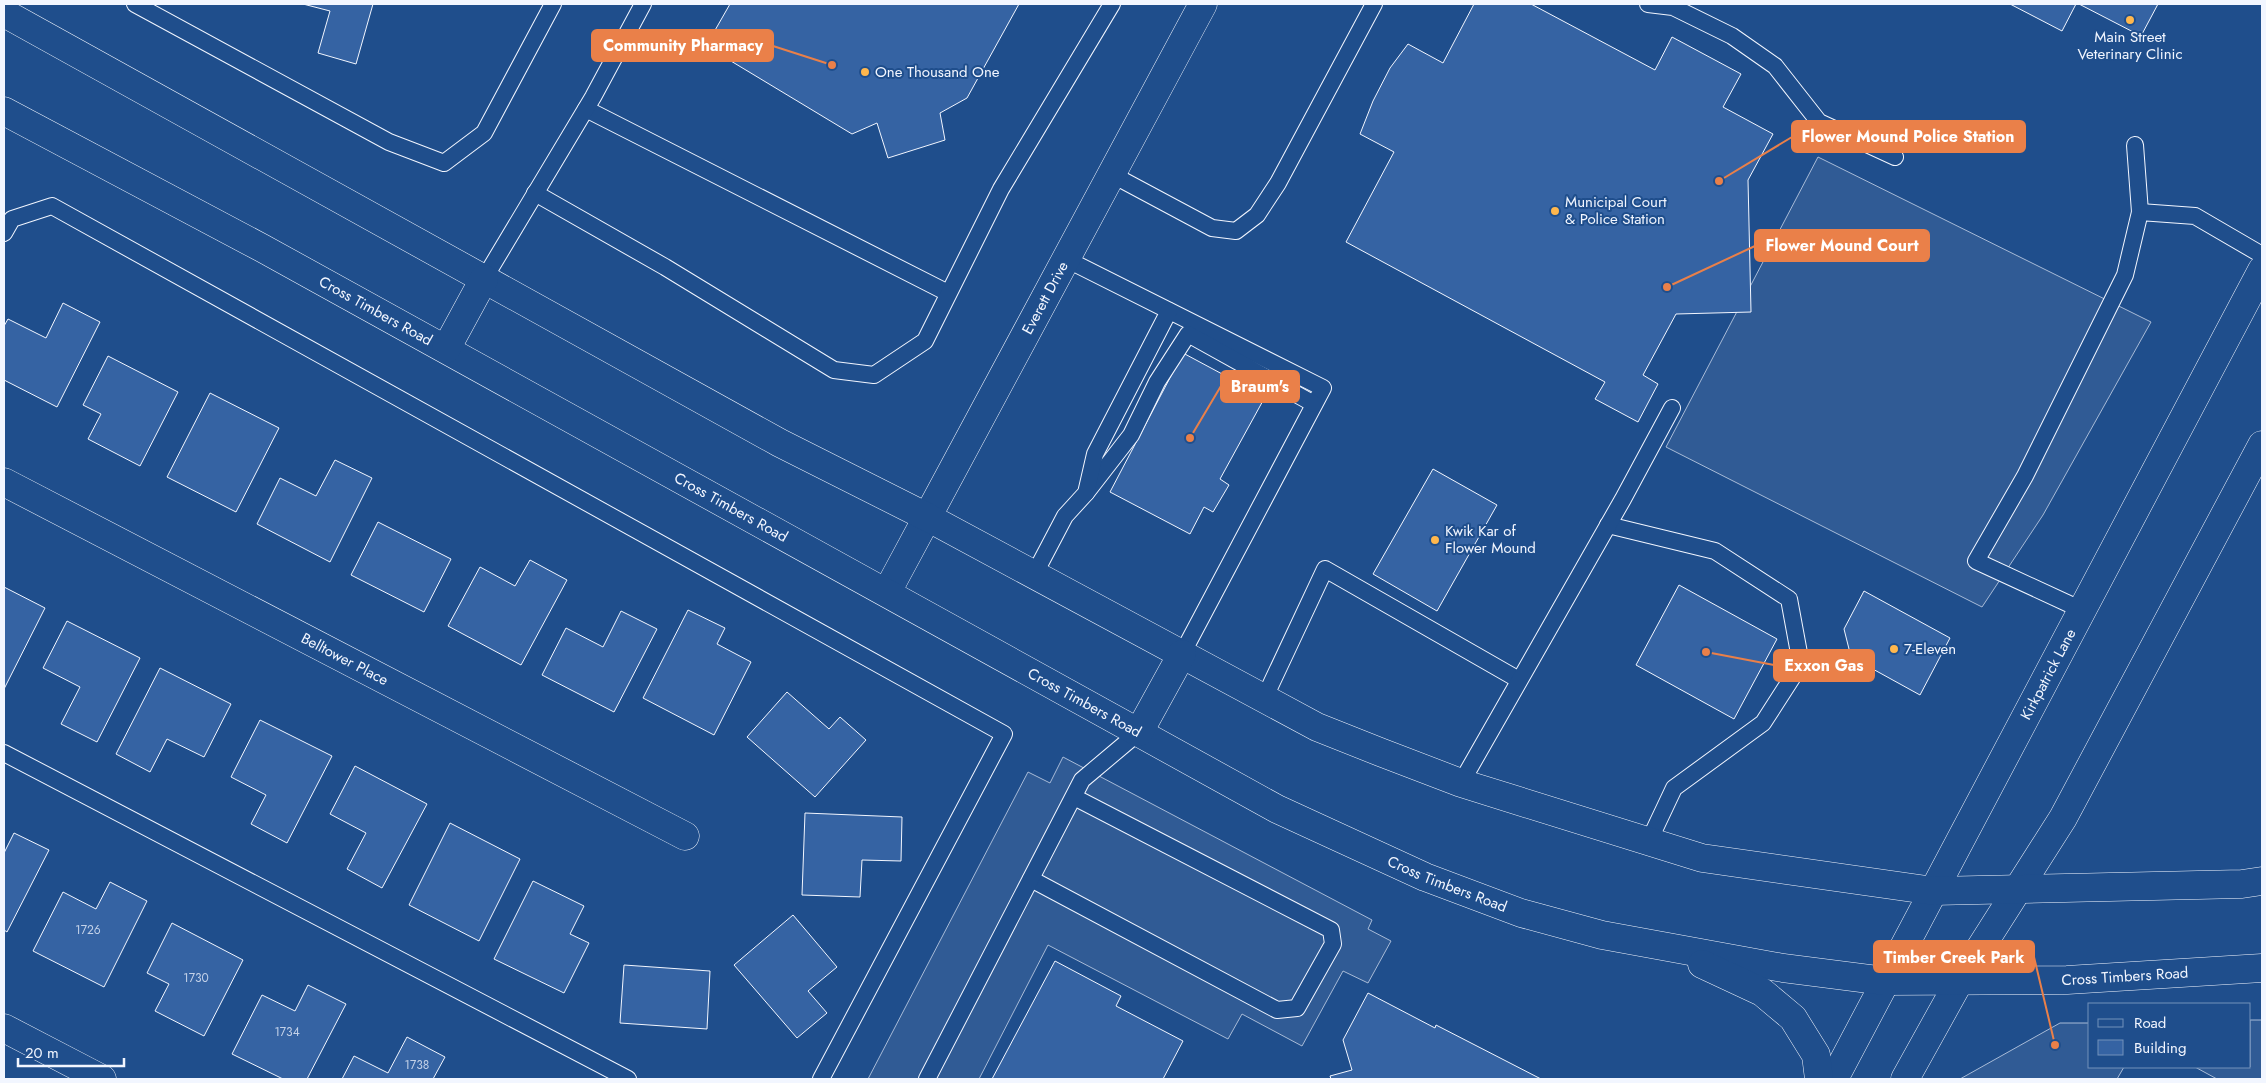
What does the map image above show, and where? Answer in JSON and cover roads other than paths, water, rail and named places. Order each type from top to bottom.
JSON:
[{"type":"main road","name":"Everett Drive","points":[[888,592],[1203,4]]},
{"type":"main road","points":[[4,13],[780,444],[927,517],[1317,727],[1460,783],[1702,858],[1934,891],[2242,884],[2262,881]]},
{"type":"main road","name":"Cross Timbers Road","points":[[4,111],[262,248],[888,592],[1277,809],[1425,877],[1521,913],[1602,935],[1783,968],[1886,981],[2067,980],[2262,968]]},
{"type":"main road","name":"Kirkpatrick Lane","points":[[1834,1079],[2262,270]]},
{"type":"main road","points":[[446,349],[484,279]]},
{"type":"main road","points":[[1904,1079],[1960,980],[2063,818],[2262,445]]},
{"type":"main road","name":"Belltower Place","points":[[4,482],[685,836]]},
{"type":"main road","points":[[1139,732],[1182,654]]},
{"type":"main road","points":[[1666,948],[1762,992],[1793,1018],[1816,1055],[1819,1079]]},
{"type":"main road","points":[[4,1028],[102,1079]]},
{"type":"lane","points":[[135,4],[389,142],[444,163],[484,133],[553,4]]},
{"type":"lane","points":[[484,279],[586,109],[643,4]]},
{"type":"lane","points":[[536,193],[665,267],[834,370],[874,375],[924,341],[1001,189],[1112,4]]},
{"type":"lane","points":[[1111,174],[1212,228],[1236,231],[1257,215],[1278,183],[1374,4]]},
{"type":"lane","points":[[1648,4],[1673,7],[1732,36],[1775,66],[1818,122],[1895,157]]},
{"type":"lane","points":[[586,109],[948,293]]},
{"type":"lane","points":[[2082,610],[1976,562],[2025,476],[2125,275],[2140,212],[2134,145]]},
{"type":"lane","points":[[4,233],[12,219],[52,206],[1004,734],[820,1079]]},
{"type":"lane","points":[[2140,212],[2196,216],[2262,255]]},
{"type":"lane","points":[[1066,259],[1323,388],[1182,654]]},
{"type":"lane","points":[[1086,493],[1095,454],[1169,311]]},
{"type":"lane","points":[[1034,575],[1065,516],[1086,493],[1131,435],[1157,382],[1188,334],[1314,404]]},
{"type":"lane","points":[[1460,783],[1608,525],[1672,408]]},
{"type":"lane","points":[[1608,525],[1715,551],[1789,599],[1801,664],[1763,723],[1674,788],[1649,841]]},
{"type":"lane","points":[[1264,699],[1325,569],[1519,680]]},
{"type":"lane","points":[[927,1079],[1082,780],[1139,732]]},
{"type":"lane","points":[[4,753],[628,1079]]},
{"type":"lane","points":[[1031,879],[1277,1010],[1298,1008],[1333,944],[1331,930],[1074,797]]},
{"type":"place","name":"Main Street Veterinary Clinic","points":[[2130,20]]},
{"type":"place","name":"Community Pharmacy","points":[[832,65]]},
{"type":"place","name":"One Thousand One","points":[[865,72]]},
{"type":"place","name":"Flower Mound Police Station","points":[[1719,181]]},
{"type":"place","name":"Municipal Court & Police Station","points":[[1555,211]]},
{"type":"place","name":"Flower Mound Court","points":[[1667,287]]},
{"type":"place","name":"Braum's","points":[[1190,438]]},
{"type":"place","name":"Kwik Kar of Flower Mound","points":[[1435,540]]},
{"type":"place","name":"7-Eleven","points":[[1894,649]]},
{"type":"place","name":"Exxon Gas","points":[[1706,652]]},
{"type":"place","name":"Timber Creek Park","points":[[2055,1045]]}]
